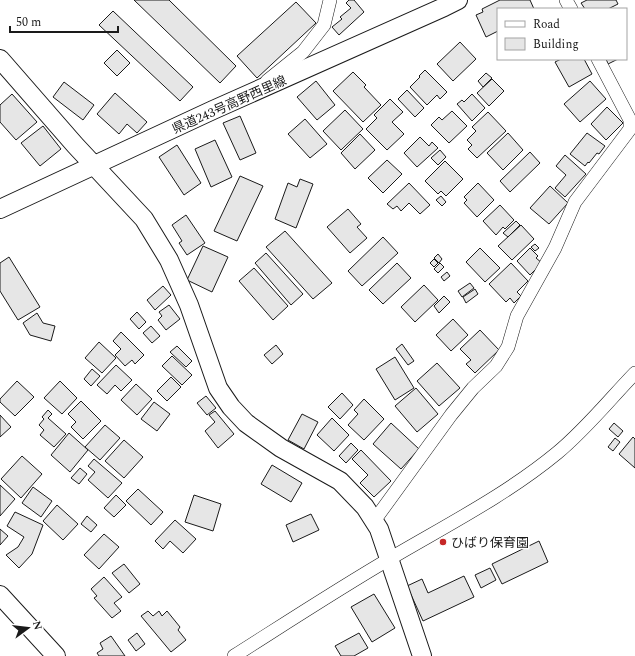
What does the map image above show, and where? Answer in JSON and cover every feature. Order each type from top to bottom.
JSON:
[{"type":"street","points":[[250,94],[303,52],[324,25],[330,0]]},
{"type":"street","name":"県道243号高野西里線","points":[[0,209],[458,0]]},
{"type":"street","points":[[0,59],[94,166],[144,219],[169,260],[189,305],[218,388],[231,407],[246,423],[281,448],[340,481],[365,506],[379,529],[422,656]]},
{"type":"street","points":[[374,521],[451,415],[473,388],[496,366],[508,347],[517,316],[555,248],[575,202],[630,129],[630,120],[599,60]]},
{"type":"street","points":[[234,656],[389,559],[496,497],[529,474],[557,452],[586,426],[635,373]]},
{"type":"street","points":[[0,595],[56,656]]},
{"type":"building","points":[[134,0],[169,0],[236,66],[220,83]]},
{"type":"building","points":[[349,0],[354,0],[364,12],[339,35],[332,27],[342,19],[340,17],[351,8],[346,3]]},
{"type":"building","points":[[500,0],[530,0],[534,8],[497,8],[497,32],[486,37],[476,15],[483,12],[482,9]]},
{"type":"building","points":[[587,0],[616,0],[618,4],[610,8],[584,8],[581,3]]},
{"type":"building","points":[[296,2],[316,23],[257,78],[237,56]]},
{"type":"building","points":[[113,11],[193,87],[180,101],[99,25]]},
{"type":"building","points":[[460,42],[476,59],[453,81],[437,64]]},
{"type":"building","points":[[117,50],[130,63],[117,76],[104,63]]},
{"type":"building","points":[[559,60],[585,60],[592,74],[569,87],[555,62]]},
{"type":"building","points":[[606,60],[616,60],[608,64]]},
{"type":"building","points":[[425,70],[447,92],[440,99],[437,95],[427,105],[410,87]]},
{"type":"building","points":[[353,72],[366,85],[364,87],[381,105],[363,122],[333,91]]},
{"type":"building","points":[[486,73],[492,78],[483,87],[478,81]]},
{"type":"building","points":[[492,79],[504,91],[489,106],[477,93]]},
{"type":"building","points":[[316,81],[335,105],[317,120],[297,97]]},
{"type":"building","points":[[590,81],[606,99],[580,122],[564,104]]},
{"type":"building","points":[[64,82],[94,105],[83,120],[53,97]]},
{"type":"building","points":[[407,90],[424,108],[415,117],[398,99]]},
{"type":"building","points":[[115,93],[147,122],[137,133],[127,124],[119,134],[97,114]]},
{"type":"building","points":[[12,94],[37,122],[16,140],[0,122],[0,105]]},
{"type":"building","points":[[472,94],[485,108],[472,121],[457,104],[462,100],[464,102]]},
{"type":"building","points":[[390,99],[403,112],[392,122],[404,134],[387,150],[366,129],[377,118],[374,115]]},
{"type":"building","points":[[607,107],[623,123],[606,140],[591,124]]},
{"type":"building","points":[[345,110],[363,129],[341,150],[323,131]]},
{"type":"building","points":[[452,111],[467,126],[449,143],[431,125],[439,117],[442,120]]},
{"type":"building","points":[[488,112],[506,131],[477,158],[468,149],[472,145],[467,140],[476,131],[472,127]]},
{"type":"building","points":[[240,116],[256,153],[240,160],[223,123]]},
{"type":"building","points":[[305,119],[327,144],[310,158],[288,134]]},
{"type":"building","points":[[43,126],[61,149],[40,166],[21,143]]},
{"type":"building","points":[[508,133],[523,150],[503,170],[487,153]]},
{"type":"building","points":[[587,133],[605,146],[599,154],[597,153],[585,166],[570,154]]},
{"type":"building","points":[[360,134],[375,150],[355,169],[341,153]]},
{"type":"building","points":[[420,137],[429,146],[432,142],[438,148],[417,167],[404,153]]},
{"type":"building","points":[[215,140],[232,177],[211,187],[195,149]]},
{"type":"building","points":[[177,145],[201,183],[184,195],[159,157]]},
{"type":"building","points":[[440,150],[446,157],[438,165],[431,158]]},
{"type":"building","points":[[530,152],[540,163],[510,192],[500,181]]},
{"type":"building","points":[[565,155],[586,174],[565,197],[555,188],[566,175],[556,166]]},
{"type":"building","points":[[387,160],[402,174],[383,193],[368,178]]},
{"type":"building","points":[[445,161],[463,179],[446,196],[441,191],[438,194],[425,181]]},
{"type":"building","points":[[240,176],[263,186],[237,241],[214,231]]},
{"type":"building","points":[[300,179],[313,184],[296,228],[275,219],[288,183],[297,187]]},
{"type":"building","points":[[409,183],[430,205],[420,214],[409,203],[401,211],[397,206],[393,209],[387,204]]},
{"type":"building","points":[[478,183],[494,200],[477,217],[464,203],[467,200],[464,197]]},
{"type":"building","points":[[550,186],[568,203],[549,224],[530,208]]},
{"type":"building","points":[[441,196],[446,202],[442,206],[436,200]]},
{"type":"building","points":[[500,205],[514,220],[505,229],[503,227],[496,235],[483,221]]},
{"type":"building","points":[[348,209],[361,224],[357,227],[367,238],[350,253],[327,227]]},
{"type":"building","points":[[186,215],[205,243],[187,255],[179,243],[182,241],[172,225]]},
{"type":"building","points":[[516,221],[520,225],[508,237],[503,233]]},
{"type":"building","points":[[521,225],[534,239],[512,260],[498,246]]},
{"type":"building","points":[[285,231],[332,283],[313,299],[266,247]]},
{"type":"building","points":[[383,237],[398,253],[362,286],[348,271]]},
{"type":"building","points":[[535,244],[539,248],[535,251],[531,247]]},
{"type":"building","points":[[203,246],[228,257],[212,292],[187,280]]},
{"type":"building","points":[[480,248],[500,268],[485,282],[466,262]]},
{"type":"building","points":[[530,248],[538,256],[536,258],[542,263],[530,275],[517,261]]},
{"type":"building","points":[[266,253],[303,294],[291,305],[255,263]]},
{"type":"building","points":[[438,254],[442,259],[439,263],[434,258]]},
{"type":"building","points":[[9,257],[40,307],[18,320],[0,291],[0,263]]},
{"type":"building","points":[[434,259],[438,263],[434,267],[430,263]]},
{"type":"building","points":[[397,263],[411,278],[383,304],[369,290]]},
{"type":"building","points":[[440,263],[444,267],[438,273],[434,269]]},
{"type":"building","points":[[511,263],[528,281],[517,292],[521,296],[514,303],[510,298],[506,302],[489,284]]},
{"type":"building","points":[[254,268],[288,306],[273,320],[239,281]]},
{"type":"building","points":[[447,272],[450,276],[444,281],[441,277]]},
{"type":"building","points":[[470,283],[474,288],[462,297],[458,291]]},
{"type":"building","points":[[424,285],[438,300],[415,322],[401,307]]},
{"type":"building","points":[[163,286],[171,295],[155,310],[147,300]]},
{"type":"building","points":[[475,289],[478,294],[466,303],[463,297]]},
{"type":"building","points":[[444,296],[450,302],[439,313],[434,306]]},
{"type":"building","points":[[169,305],[180,319],[166,330],[158,320],[162,316],[159,312]]},
{"type":"building","points":[[137,312],[146,322],[139,329],[130,319]]},
{"type":"building","points":[[37,313],[43,323],[55,326],[51,341],[30,335],[23,323]]},
{"type":"building","points":[[453,319],[468,335],[451,351],[436,335]]},
{"type":"building","points":[[151,326],[160,336],[152,343],[143,333]]},
{"type":"building","points":[[480,330],[499,350],[475,373],[466,364],[471,360],[460,349]]},
{"type":"building","points":[[121,332],[144,355],[135,364],[132,360],[125,366],[115,355],[121,349],[113,341]]},
{"type":"building","points":[[99,342],[116,358],[102,373],[85,358]]},
{"type":"building","points":[[402,344],[414,361],[408,365],[396,349]]},
{"type":"building","points":[[276,345],[283,354],[272,364],[264,355]]},
{"type":"building","points":[[177,346],[192,361],[186,367],[170,352]]},
{"type":"building","points":[[172,356],[192,375],[182,385],[162,366]]},
{"type":"building","points":[[395,357],[414,388],[395,400],[376,369]]},
{"type":"building","points":[[437,363],[460,388],[439,406],[417,381]]},
{"type":"building","points":[[116,365],[132,380],[121,391],[115,385],[107,394],[97,385]]},
{"type":"building","points":[[92,369],[100,376],[91,386],[84,379]]},
{"type":"building","points":[[171,377],[181,387],[167,401],[157,391]]},
{"type":"building","points":[[17,381],[34,397],[15,416],[0,402],[0,399]]},
{"type":"building","points":[[60,381],[77,398],[62,414],[44,398]]},
{"type":"building","points":[[136,384],[152,399],[137,415],[121,400]]},
{"type":"building","points":[[416,388],[438,414],[417,432],[395,406]]},
{"type":"building","points":[[342,393],[353,405],[340,419],[328,407]]},
{"type":"building","points":[[206,396],[216,408],[207,415],[197,403]]},
{"type":"building","points":[[364,399],[384,419],[364,440],[348,425],[358,414],[354,410]]},
{"type":"building","points":[[81,401],[101,421],[83,439],[71,427],[76,422],[68,414]]},
{"type":"building","points":[[154,402],[170,414],[157,431],[141,419]]},
{"type":"building","points":[[48,410],[52,414],[48,418],[66,434],[54,447],[40,435],[44,430],[39,425],[44,419],[42,417]]},
{"type":"building","points":[[215,411],[234,434],[218,448],[205,431],[215,422],[209,415]]},
{"type":"building","points":[[302,414],[318,422],[304,449],[288,440]]},
{"type":"building","points":[[0,415],[11,427],[0,437]]},
{"type":"building","points":[[332,418],[349,435],[334,451],[317,435]]},
{"type":"building","points":[[391,423],[419,449],[401,469],[373,444]]},
{"type":"building","points":[[614,423],[623,431],[618,437],[609,429]]},
{"type":"building","points":[[105,425],[120,438],[100,460],[85,447]]},
{"type":"building","points":[[69,433],[88,450],[70,472],[51,455]]},
{"type":"building","points":[[633,437],[635,439],[635,468],[619,454]]},
{"type":"building","points":[[615,438],[620,442],[613,451],[608,447]]},
{"type":"building","points":[[124,440],[143,457],[124,478],[105,461]]},
{"type":"building","points":[[351,443],[358,450],[346,463],[339,456]]},
{"type":"building","points":[[361,450],[391,481],[374,497],[360,483],[368,475],[352,459]]},
{"type":"building","points":[[22,456],[42,474],[21,498],[1,479]]},
{"type":"building","points":[[94,459],[122,483],[108,498],[88,480],[95,472],[88,466]]},
{"type":"building","points":[[272,465],[302,483],[291,502],[261,484]]},
{"type":"building","points":[[80,468],[87,474],[79,484],[71,478]]},
{"type":"building","points":[[0,485],[15,499],[0,516]]},
{"type":"building","points":[[33,487],[52,501],[41,517],[22,503]]},
{"type":"building","points":[[138,489],[163,512],[151,525],[126,501]]},
{"type":"building","points":[[116,495],[126,505],[114,517],[104,508]]},
{"type":"building","points":[[194,495],[221,504],[213,531],[185,522]]},
{"type":"building","points":[[57,505],[78,524],[63,540],[43,521]]},
{"type":"building","points":[[15,512],[43,525],[32,554],[19,568],[6,555],[18,547],[24,537],[7,526]]},
{"type":"building","points":[[311,514],[319,530],[293,542],[286,525]]},
{"type":"building","points":[[87,516],[97,525],[91,532],[81,524]]},
{"type":"building","points":[[175,520],[196,539],[183,553],[170,541],[163,549],[155,541]]},
{"type":"building","points":[[0,529],[8,536],[0,545]]},
{"type":"building","points":[[104,534],[119,547],[99,569],[84,555]]},
{"type":"building","points":[[539,541],[548,562],[502,584],[492,564]]},
{"type":"building","points":[[124,564],[140,584],[129,593],[112,573]]},
{"type":"building","points":[[490,568],[496,580],[481,588],[475,575]]},
{"type":"building","points":[[464,576],[474,597],[423,621],[407,586],[422,579],[428,593]]},
{"type":"building","points":[[104,577],[122,597],[114,603],[121,611],[112,618],[94,598],[97,596],[91,589]]},
{"type":"building","points":[[374,594],[395,628],[372,642],[351,607]]},
{"type":"building","points":[[148,611],[153,616],[159,611],[162,616],[167,611],[180,627],[178,630],[186,640],[171,652],[141,616]]},
{"type":"building","points":[[137,633],[145,644],[136,651],[128,640]]},
{"type":"building","points":[[359,633],[368,648],[354,656],[341,656],[335,646]]},
{"type":"building","points":[[111,636],[125,656],[99,656],[97,653],[103,649],[100,643]]},
{"type":"place","name":"ひばり保育園","points":[[443,542]]}]
